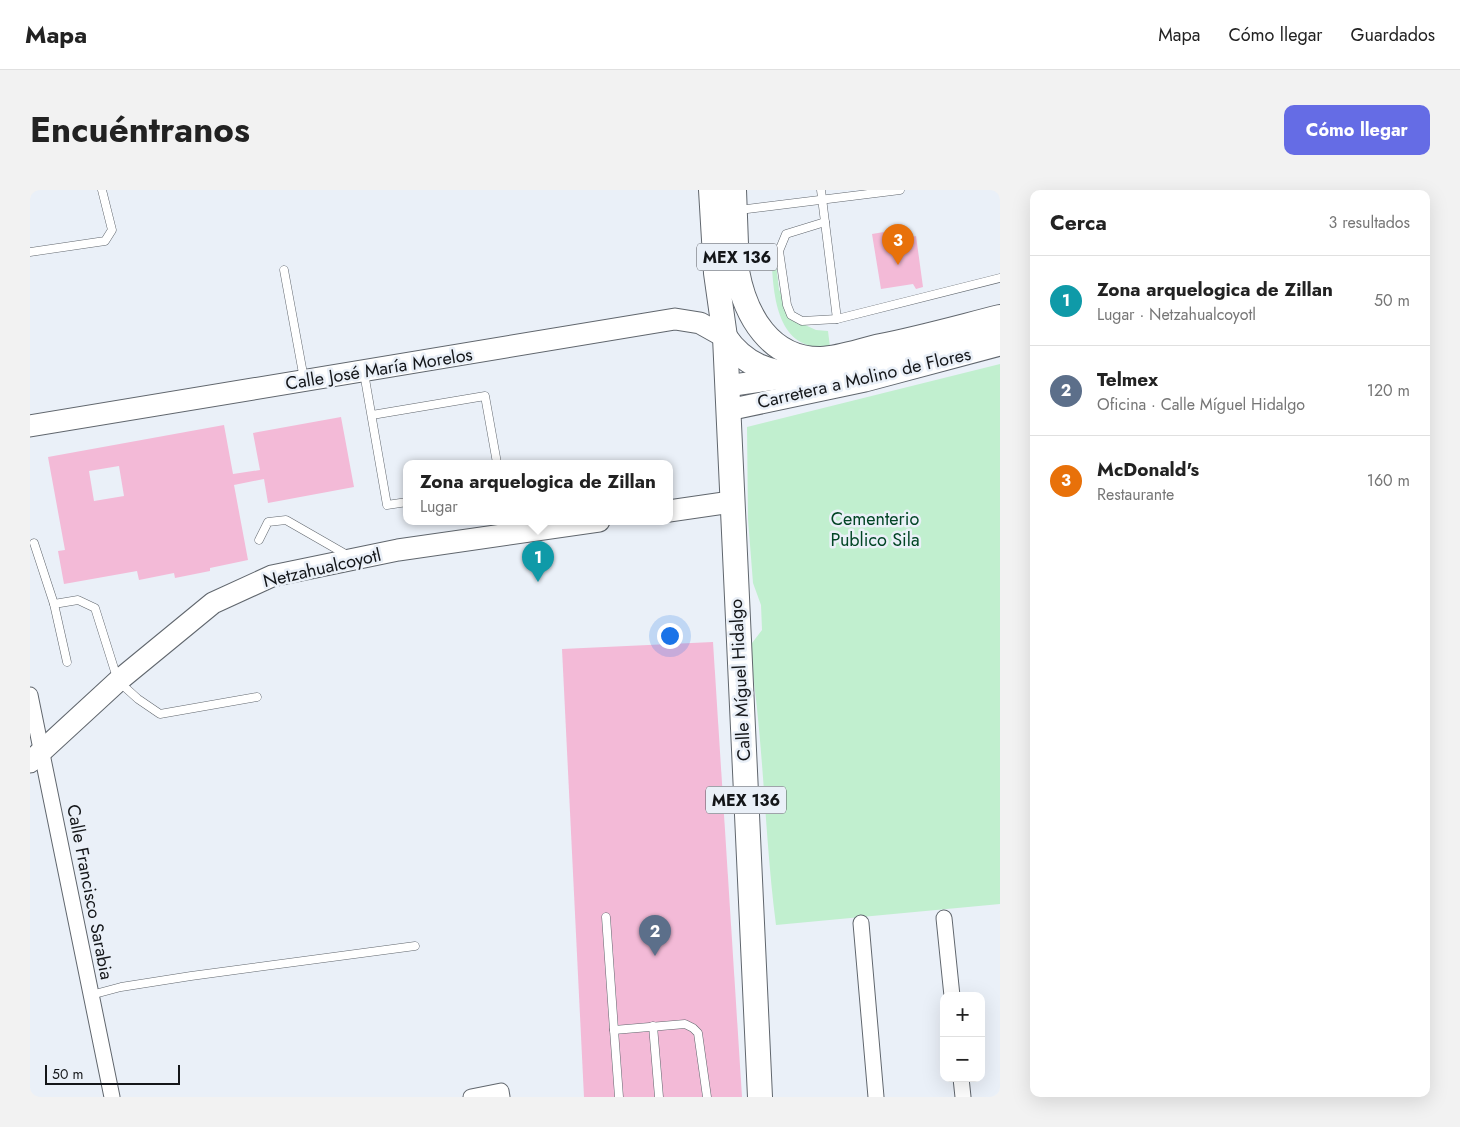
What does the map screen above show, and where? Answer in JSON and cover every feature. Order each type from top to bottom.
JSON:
[{"type":"main road","name":"Calle Míguel Hidalgo","points":[[711,190],[716,273],[725,330],[731,502],[760,1097]]},
{"type":"main road","name":"Calle Míguel Hidalgo","points":[[725,330],[737,271],[734,200]]},
{"type":"main road","points":[[737,271],[747,306],[765,336],[774,346],[809,358],[833,357],[1000,317]]},
{"type":"main road","points":[[725,330],[737,352],[753,364],[771,371],[803,375]]},
{"type":"street","name":"Calle José María Morelos","points":[[30,426],[675,319],[725,330]]},
{"type":"street","name":"Carretera a Molino de Flores","points":[[727,386],[887,360],[1000,330]]},
{"type":"street","name":"Carretera a Molino de Flores","points":[[728,410],[865,381],[1000,345]]},
{"type":"street","points":[[673,510],[731,502]]},
{"type":"street","name":"Netzahualcoyotl","points":[[36,756],[118,681],[213,603],[272,576],[398,550],[571,525]]},
{"type":"street","name":"Calle Francisco Sarabia","points":[[30,695],[36,756],[112,1097]]},
{"type":"street","points":[[944,918],[952,992]]},
{"type":"street","points":[[860,924],[876,1097]]},
{"type":"street","points":[[961,1082],[963,1097]]},
{"type":"street","points":[[471,1097],[501,1091],[502,1097]]},
{"type":"lane","points":[[30,252],[105,241],[112,230],[102,190]]},
{"type":"lane","points":[[821,190],[837,319]]},
{"type":"lane","points":[[734,200],[822,200],[900,190]]},
{"type":"lane","points":[[825,222],[786,234],[779,250],[787,304],[791,315],[802,321],[837,319],[1000,278]]},
{"type":"lane","points":[[284,270],[305,381]]},
{"type":"lane","points":[[363,371],[387,506],[403,503]]},
{"type":"lane","points":[[372,415],[485,396],[496,460]]},
{"type":"lane","points":[[259,540],[268,522],[286,520],[353,559]]},
{"type":"lane","points":[[34,543],[54,604],[67,662]]},
{"type":"lane","points":[[54,604],[78,600],[95,608],[118,681],[160,714],[257,697]]},
{"type":"lane","points":[[606,917],[619,1097]]},
{"type":"lane","points":[[91,996],[121,987],[191,976],[415,946]]},
{"type":"lane","points":[[614,1030],[685,1024],[693,1028],[698,1034],[707,1097]]},
{"type":"lane","points":[[653,1026],[659,1097]]},
{"type":"green space","points":[[771,246],[774,246],[779,290],[803,324],[816,330],[828,331],[830,347],[811,346],[797,339],[786,328],[775,297]]},
{"type":"green space","name":"Cementerio Publico Sila","points":[[1000,364],[1000,904],[776,925],[758,717],[749,647],[762,630],[761,605],[753,583],[748,519],[747,427]]},
{"type":"building","points":[[884,232],[887,246],[908,242],[907,238],[916,236],[923,287],[916,289],[913,284],[881,289],[872,234]]},
{"type":"building","points":[[341,417],[354,487],[268,503],[264,479],[234,485],[248,560],[210,568],[210,571],[175,578],[174,573],[139,580],[137,571],[64,584],[58,551],[65,550],[48,457],[224,425],[233,474],[260,470],[253,433]],"holes":[[[119,466],[124,496],[94,501],[89,471]]]},
{"type":"building","points":[[713,642],[742,1097],[584,1097],[562,649]]},
{"type":"place","name":"McDonald's","points":[[898,265]]},
{"type":"place","name":"Zona arquelogica de Zillan","points":[[538,582]]},
{"type":"place","name":"Telmex","points":[[655,956]]}]
